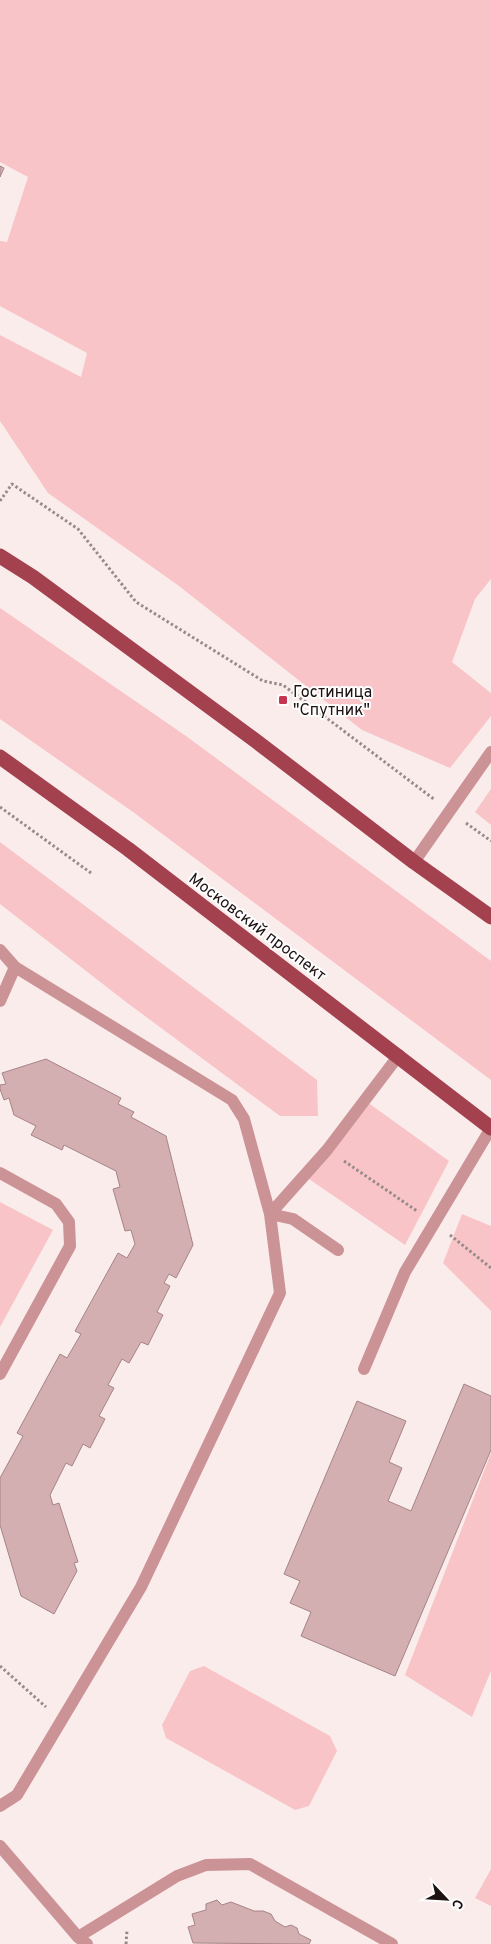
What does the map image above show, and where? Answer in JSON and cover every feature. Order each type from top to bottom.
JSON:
[{"type":"main road","points":[[0,556],[33,577],[256,741],[414,862],[491,917]]},
{"type":"main road","name":"Московский проспект","points":[[0,757],[128,850],[491,1128]]},
{"type":"lane","points":[[414,862],[491,752]]},
{"type":"lane","points":[[0,950],[15,967],[232,1100],[244,1119],[270,1214],[280,1293],[141,1587],[17,1795],[0,1806]]},
{"type":"lane","points":[[0,1001],[15,967]]},
{"type":"lane","points":[[270,1214],[327,1150],[398,1055]]},
{"type":"lane","points":[[364,1369],[405,1272],[491,1128]]},
{"type":"lane","points":[[0,1173],[56,1204],[69,1222],[70,1246],[0,1374]]},
{"type":"lane","points":[[270,1214],[293,1219],[338,1250]]},
{"type":"lane","points":[[0,1846],[83,1940],[178,1876],[206,1865],[250,1864],[392,1944]]},
{"type":"path","points":[[0,501],[12,484],[78,529],[136,602],[263,681],[283,685],[491,841]]},
{"type":"path","points":[[0,807],[91,873]]},
{"type":"path","points":[[327,1150],[434,1222],[491,1268]]},
{"type":"path","points":[[0,1666],[61,1721]]},
{"type":"shaded area","points":[[0,0],[491,0],[491,579],[475,599],[452,662],[491,693],[491,716],[450,768],[362,730],[179,586],[48,493],[0,421],[0,335],[81,377],[87,353],[0,306],[0,241],[7,242],[28,177],[0,162]]},
{"type":"shaded area","points":[[0,608],[186,736],[491,961],[491,1080],[133,812],[0,719]]},
{"type":"shaded area","points":[[491,789],[491,825],[475,812]]},
{"type":"shaded area","points":[[0,842],[317,1080],[318,1116],[280,1116],[126,1002],[0,904]]},
{"type":"shaded area","points":[[367,1102],[449,1161],[405,1245],[309,1179]]},
{"type":"shaded area","points":[[0,1202],[53,1230],[0,1327]]},
{"type":"shaded area","points":[[462,1214],[491,1226],[491,1311],[443,1263]]},
{"type":"shaded area","points":[[491,1453],[491,1671],[472,1717],[405,1675]]},
{"type":"shaded area","points":[[204,1666],[330,1736],[337,1751],[309,1806],[295,1810],[166,1738],[162,1725],[190,1671]]},
{"type":"shaded area","points":[[491,1869],[491,1906],[475,1898]]},
{"type":"building","points":[[0,166],[4,168],[0,177]]},
{"type":"building","points":[[46,1059],[121,1098],[118,1104],[134,1112],[131,1117],[166,1136],[193,1245],[176,1278],[169,1274],[164,1283],[170,1286],[157,1312],[163,1315],[148,1345],[141,1342],[129,1363],[122,1359],[108,1385],[114,1388],[99,1416],[105,1419],[90,1448],[83,1444],[72,1466],[66,1463],[50,1495],[53,1505],[59,1503],[78,1562],[74,1563],[77,1571],[54,1614],[21,1596],[0,1525],[0,1478],[23,1436],[17,1433],[60,1354],[67,1358],[81,1334],[75,1331],[118,1253],[127,1258],[135,1244],[131,1230],[125,1231],[113,1189],[120,1187],[116,1171],[64,1145],[62,1150],[31,1135],[36,1126],[14,1115],[9,1098],[4,1100],[0,1085],[6,1084],[2,1073]]},
{"type":"building","points":[[464,1384],[491,1396],[491,1450],[395,1676],[301,1636],[311,1612],[290,1603],[300,1581],[284,1574],[357,1401],[406,1421],[389,1462],[402,1468],[388,1501],[411,1511]]},
{"type":"building","points":[[217,1900],[222,1905],[231,1902],[254,1911],[263,1911],[271,1914],[275,1921],[285,1927],[291,1925],[297,1928],[299,1934],[311,1940],[309,1944],[193,1943],[188,1927],[195,1925],[192,1914],[206,1910],[206,1904]]},
{"type":"place","name":"Гостиница \"Спутник\"","points":[[283,700]]}]
